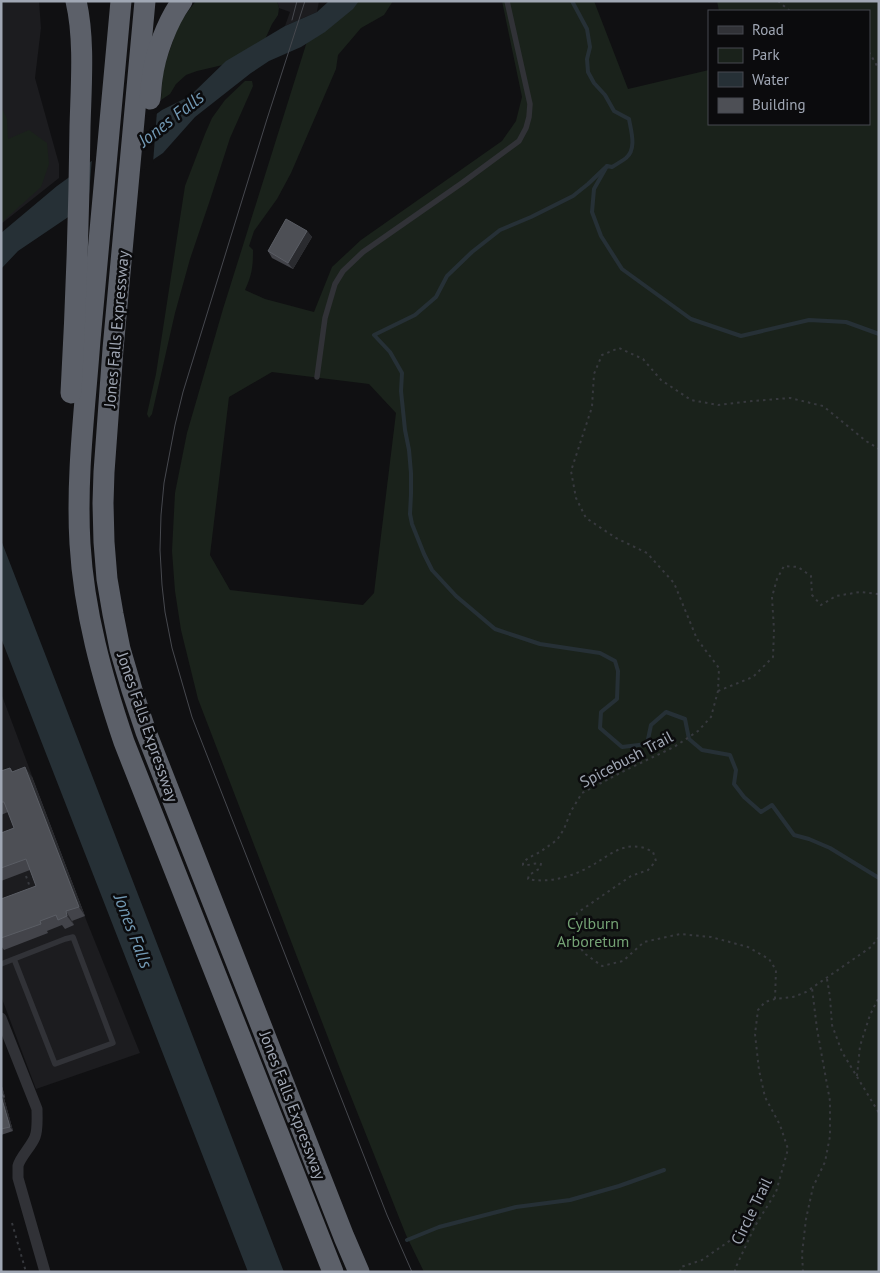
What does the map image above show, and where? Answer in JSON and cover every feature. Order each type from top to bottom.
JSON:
[{"type":"highway","points":[[76,1],[81,31],[78,233],[72,394],[72,473],[74,505],[80,543]]},
{"type":"highway","name":"Jones Falls Expressway","points":[[122,1],[79,472],[80,543],[89,617],[109,698],[121,733],[332,1272]]},
{"type":"highway","points":[[143,101],[145,1]]},
{"type":"highway","points":[[143,101],[166,30],[182,1]]},
{"type":"highway","name":"Jones Falls Expressway","points":[[143,101],[134,195],[113,349],[104,472],[104,542],[113,614],[120,649],[146,732],[359,1272]]},
{"type":"street","points":[[2,1024],[37,1109],[36,1136],[20,1160],[18,1178],[45,1272]]},
{"type":"lane","points":[[317,377],[325,318],[335,284],[343,271],[362,252],[462,184],[519,141],[526,128],[530,104],[507,1]]},
{"type":"lane","points":[[1,964],[65,939],[73,937],[113,1043],[55,1064],[14,959]]},
{"type":"path","points":[[778,1],[789,10]]},
{"type":"path","points":[[870,54],[879,70]]},
{"type":"path","name":"Spicebush Trail","points":[[775,999],[776,970],[769,959],[748,947],[711,938],[680,934],[644,942],[623,961],[602,966],[584,953],[574,938],[577,913],[631,876],[648,870],[656,861],[654,852],[639,847],[625,847],[563,878],[528,879],[529,875],[539,869],[541,864],[536,863],[528,866],[523,865],[523,862],[558,840],[571,811],[582,793],[674,747],[698,731],[711,717],[718,691],[719,668],[697,639],[674,582],[647,553],[616,538],[586,518],[576,498],[571,470],[592,407],[594,374],[602,355],[619,348],[643,359],[661,380],[691,400],[718,405],[790,398],[823,406],[866,441],[879,449]]},
{"type":"path","points":[[718,691],[753,677],[773,657],[772,597],[777,579],[784,566],[798,567],[810,576],[812,595],[821,605],[836,596],[860,592],[879,594]]},
{"type":"path","points":[[26,876],[31,890]]},
{"type":"path","points":[[775,999],[793,997],[806,992],[871,947],[879,937]]},
{"type":"path","points":[[827,979],[832,1024],[842,1052],[879,1113]]},
{"type":"path","points":[[804,1272],[802,1254],[806,1219],[813,1187],[825,1162],[830,1136],[830,1101],[817,1029],[812,988]]},
{"type":"path","points":[[857,1076],[860,1046],[870,1015],[879,997]]},
{"type":"path","name":"Circle Trail","points":[[735,1272],[755,1226],[776,1192],[788,1150],[780,1125],[765,1097],[759,1070],[755,1034],[758,1010],[765,1002],[775,999]]},
{"type":"path","points":[[680,1272],[681,1266],[702,1260],[761,1216]]},
{"type":"path","points":[[12,1223],[26,1272]]},
{"type":"path","points":[[20,1249],[25,1248]]},
{"type":"shaded area","points":[[1,1],[39,1],[41,28],[35,78],[59,164],[59,178],[1,224]]},
{"type":"shaded area","points":[[277,1],[319,1],[317,12],[285,26],[290,12],[279,8]]},
{"type":"shaded area","points":[[1,693],[87,922],[140,1053],[36,1089],[1,996]]},
{"type":"green space","points":[[196,1],[277,1],[279,8],[278,15],[262,46],[227,64],[186,75],[176,84],[170,94],[161,100],[163,70],[179,23]]},
{"type":"green space","name":"Cylburn Arboretum","points":[[346,1],[393,1],[384,15],[361,28],[338,55],[336,69],[291,173],[277,199],[254,231],[249,246],[253,250],[252,266],[245,290],[265,299],[314,312],[332,267],[361,240],[502,141],[516,121],[522,97],[502,1],[594,1],[628,89],[708,70],[708,125],[870,125],[870,10],[719,10],[717,1],[879,1],[879,1272],[424,1272],[406,1235],[342,1074],[198,699],[181,630],[175,591],[172,551],[175,493],[187,433],[223,309],[314,19]],"holes":[[[272,372],[369,384],[396,413],[374,593],[363,605],[230,590],[210,555],[229,397]]]},
{"type":"green space","points":[[245,81],[252,81],[253,86],[230,138],[190,259],[175,313],[152,414],[149,418],[147,414],[156,374],[185,186],[212,118],[225,100]]},
{"type":"green space","points":[[1,106],[7,119],[8,139],[29,130],[47,143],[49,164],[41,187],[1,223]]},
{"type":"water","name":"Jones Falls","points":[[329,1],[359,1],[353,9],[325,32],[301,47],[269,61],[251,73],[195,117],[163,153],[18,251],[1,269],[1,233],[57,186],[162,110],[190,96],[226,61],[285,26],[317,12]]},
{"type":"water","name":"Jones Falls","points":[[1,540],[284,1272],[248,1272],[1,638]]},
{"type":"pier","points":[[157,111],[153,163],[88,207],[92,158]]},
{"type":"building","points":[[286,219],[307,231],[288,263],[268,251]]},
{"type":"building","points":[[25,767],[79,907],[66,911],[67,916],[58,920],[56,915],[40,921],[41,924],[1,938],[1,899],[36,886],[26,859],[1,868],[1,833],[14,828],[4,802],[1,802],[1,771],[10,768],[12,772]]},
{"type":"building","points":[[1,1096],[10,1127],[1,1129]]},
{"type":"waterway","points":[[572,1],[587,29],[590,47],[587,59],[588,72],[614,111],[629,119],[631,129],[631,150],[626,158],[612,167],[607,166],[594,189],[592,212],[601,236],[622,269],[691,319],[741,336],[809,320],[846,322],[879,334]]},
{"type":"waterway","points":[[607,166],[573,196],[500,230],[472,252],[447,276],[436,297],[415,315],[374,335],[390,352],[402,373],[401,391],[411,473],[410,514],[412,524],[432,570],[456,596],[495,629],[540,644],[600,653],[615,661],[618,671],[617,699],[601,712],[600,728],[622,747],[647,744],[651,725],[666,712],[685,719],[689,739],[702,750],[730,755],[736,770],[734,784],[744,797],[761,812],[772,805],[794,835],[830,848],[879,878]]},
{"type":"waterway","points":[[407,1240],[439,1227],[516,1207],[570,1200],[619,1186],[664,1170]]},
{"type":"tram line","points":[[292,20],[297,1]]},
{"type":"tram line","points":[[305,1],[183,392],[164,483],[160,550],[162,585],[172,648],[192,717],[387,1215],[412,1272]]}]
